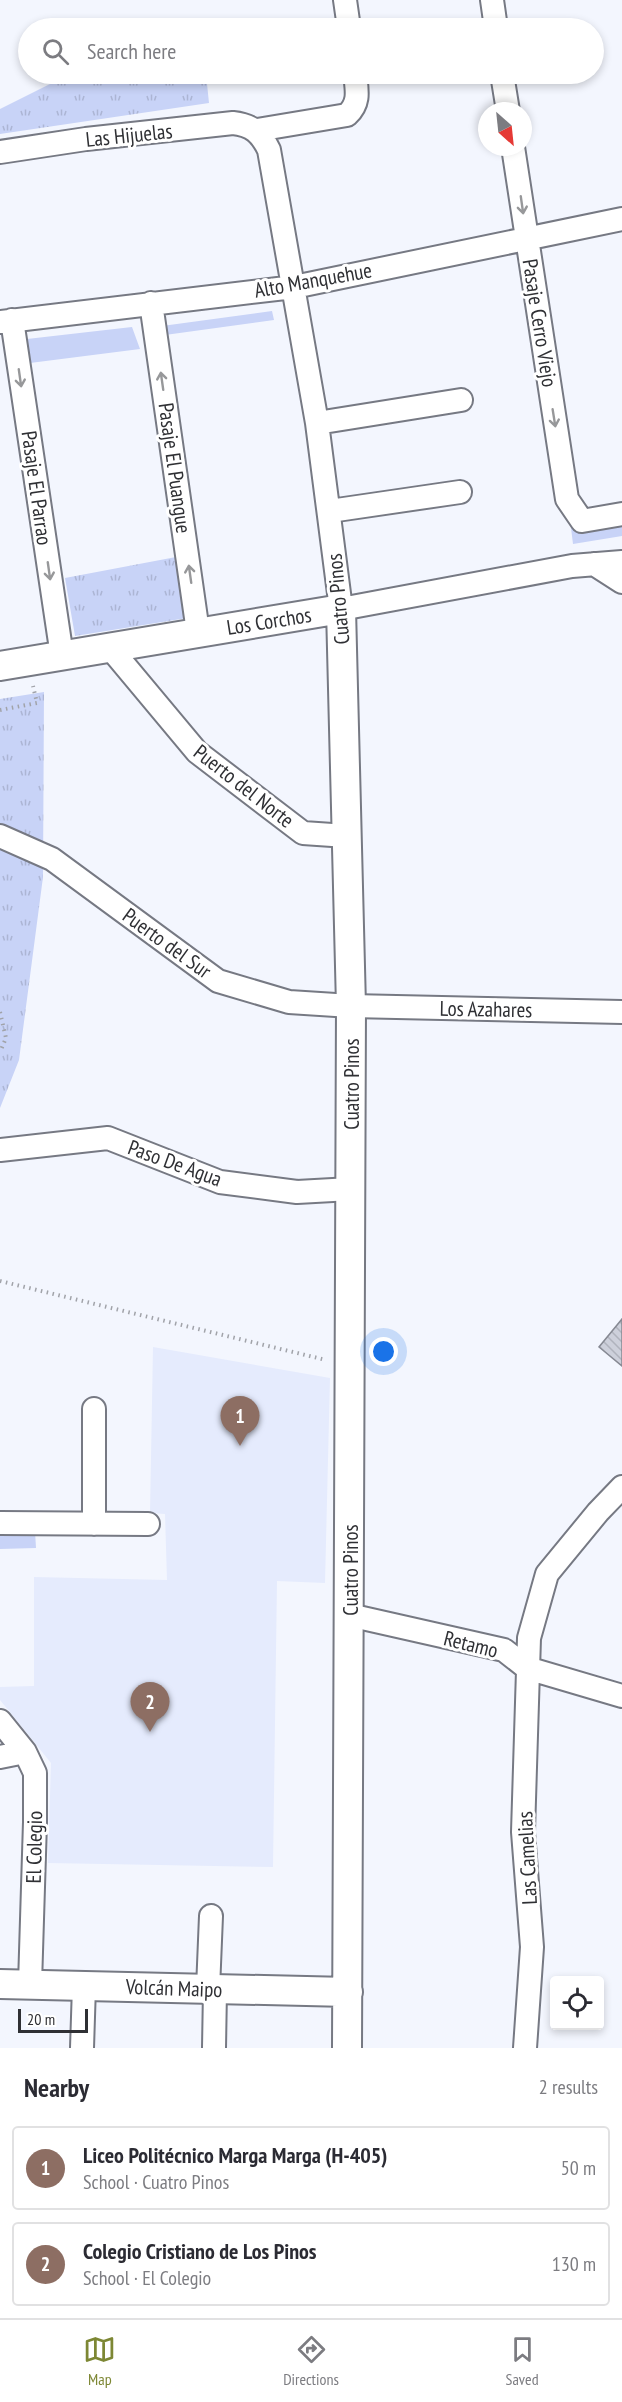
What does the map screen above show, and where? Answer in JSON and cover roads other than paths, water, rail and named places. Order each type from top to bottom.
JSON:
[{"type":"street","points":[[345,0],[348,18]]},
{"type":"street","points":[[492,0],[495,18]]},
{"type":"street","points":[[257,130],[346,115],[356,107],[356,84]]},
{"type":"street","points":[[504,84],[507,102]]},
{"type":"street","name":"Las Hijuelas","points":[[0,152],[86,139],[233,123],[246,124],[257,130]]},
{"type":"street","name":"Cuatro Pinos","points":[[257,130],[269,150],[318,423],[341,609],[351,1006],[347,2048]]},
{"type":"street","name":"Pasaje Cerro Viejo","points":[[514,156],[567,499],[582,521],[622,514]]},
{"type":"street","name":"Alto Manquehue","points":[[6,321],[294,287],[526,237],[622,219]]},
{"type":"street","name":"Pasaje El Puangue","points":[[151,303],[198,632]]},
{"type":"street","name":"Pasaje El Parrao","points":[[6,321],[62,656]]},
{"type":"street","points":[[318,423],[460,400]]},
{"type":"street","points":[[330,511],[460,492]]},
{"type":"street","name":"Los Corchos","points":[[0,666],[111,649],[583,565],[622,562]]},
{"type":"street","points":[[583,565],[622,582]]},
{"type":"street","name":"Puerto del Norte","points":[[111,649],[197,752],[303,833],[346,836]]},
{"type":"street","name":"Puerto del Sur","points":[[0,836],[52,859],[218,981],[289,1002],[351,1006]]},
{"type":"street","name":"Los Azahares","points":[[351,1006],[622,1012]]},
{"type":"street","name":"Paso De Agua","points":[[0,1150],[108,1138],[220,1182],[297,1192],[351,1189]]},
{"type":"street","points":[[94,1408],[94,1524]]},
{"type":"street","name":"Las Camelias","points":[[525,2048],[532,1947],[522,1832],[530,1638],[547,1574],[598,1512],[622,1487]]},
{"type":"street","points":[[0,1523],[148,1524]]},
{"type":"street","name":"Retamo","points":[[349,1616],[504,1650],[527,1668],[622,1696]]},
{"type":"street","name":"El Colegio","points":[[0,1721],[25,1752],[35,1773],[30,1984]]},
{"type":"street","points":[[0,1757],[25,1752]]},
{"type":"street","points":[[211,1916],[214,2048]]},
{"type":"street","name":"Volcán Maipo","points":[[0,1984],[348,1992]]},
{"type":"street","points":[[82,2048],[84,1986]]},
{"type":"place","name":"Liceo Politécnico Marga Marga (H-405)","points":[[240,1446]]},
{"type":"place","name":"Colegio Cristiano de Los Pinos","points":[[150,1732]]}]
